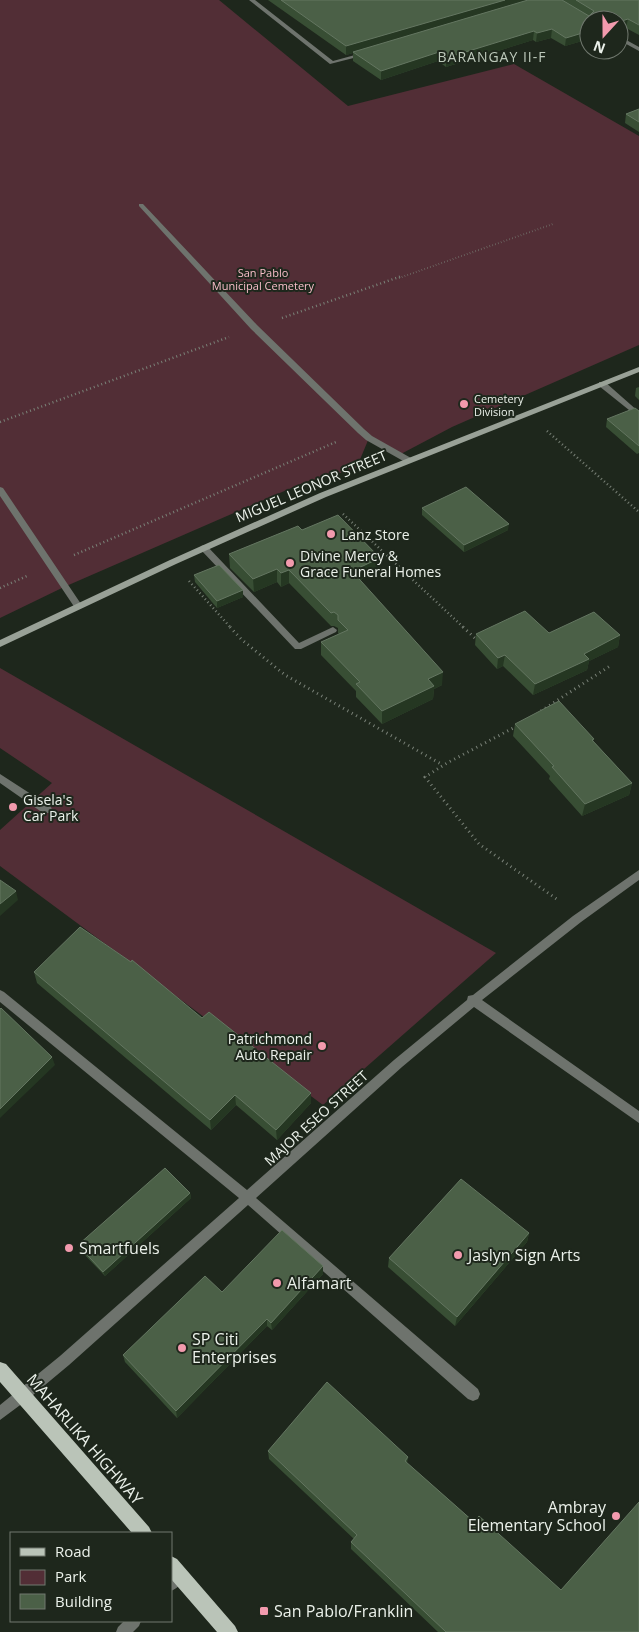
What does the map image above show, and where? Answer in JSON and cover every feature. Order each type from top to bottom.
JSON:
[{"type":"main road","name":"MAHARLIKA HIGHWAY","points":[[0,1370],[142,1532]]},
{"type":"main road","points":[[174,1574],[229,1632]]},
{"type":"street","points":[[252,0],[332,63],[371,52]]},
{"type":"street","points":[[141,205],[254,327],[361,431],[369,438],[408,460]]},
{"type":"street","name":"MIGUEL LEONOR STREET","points":[[0,644],[78,606],[323,494],[639,368]]},
{"type":"street","points":[[602,384],[639,416]]},
{"type":"street","points":[[0,490],[78,606]]},
{"type":"street","points":[[204,548],[298,647],[333,630]]},
{"type":"street","points":[[0,778],[47,810]]},
{"type":"street","name":"MAJOR ESEO STREET","points":[[0,1413],[22,1396],[248,1198],[472,999],[580,915],[639,874]]},
{"type":"street","points":[[0,995],[248,1198],[473,1394]]},
{"type":"street","points":[[472,999],[639,1118]]},
{"type":"street","points":[[122,1632],[133,1622]]},
{"type":"path","points":[[527,414],[639,512]]},
{"type":"path","points":[[0,588],[361,431]]},
{"type":"path","points":[[323,494],[477,642],[485,638]]},
{"type":"path","points":[[537,713],[610,666]]},
{"type":"path","points":[[521,724],[497,739],[441,764],[425,777],[479,844],[580,915]]},
{"type":"green space","name":"San Pablo Municipal Cemetery","points":[[0,0],[219,0],[348,106],[514,64],[639,136],[639,345],[452,427],[399,455],[369,438],[356,469],[305,482],[64,587],[0,618]]},
{"type":"green space","points":[[0,668],[496,953],[323,1105],[0,866],[0,830],[52,783],[0,748]]},
{"type":"building","points":[[281,0],[505,0],[346,46]]},
{"type":"building","points":[[528,0],[562,0],[579,10],[579,34],[566,38],[552,29],[537,33],[534,31],[446,58],[439,52],[381,71],[353,52]]},
{"type":"building","points":[[576,0],[639,0],[639,25],[629,20],[629,10],[592,10]]},
{"type":"building","points":[[639,109],[639,122],[626,114]]},
{"type":"building","points":[[635,408],[639,411],[639,446],[607,419]]},
{"type":"building","points":[[466,487],[509,524],[464,545],[422,508]]},
{"type":"building","points":[[338,515],[380,558],[352,571],[443,672],[428,679],[434,686],[382,711],[356,684],[360,682],[321,642],[348,630],[338,620],[338,615],[334,612],[331,613],[289,570],[281,573],[277,569],[253,579],[229,554],[298,526],[302,530]]},
{"type":"building","points":[[219,565],[243,590],[217,601],[194,575]]},
{"type":"building","points":[[525,611],[549,633],[594,612],[620,635],[584,654],[589,659],[535,684],[505,655],[498,658],[476,634]]},
{"type":"building","points":[[559,701],[632,783],[585,804],[552,767],[554,766],[515,724]]},
{"type":"building","points":[[0,880],[16,891],[0,904]]},
{"type":"building","points":[[80,927],[131,962],[132,960],[202,1018],[209,1012],[311,1093],[276,1130],[235,1095],[210,1120],[34,972]]},
{"type":"building","points":[[0,1009],[52,1057],[0,1109]]},
{"type":"building","points":[[165,1168],[190,1193],[103,1272],[78,1245]]},
{"type":"building","name":"Jaslyn Sign Arts","points":[[461,1179],[529,1233],[457,1317],[389,1258]]},
{"type":"building","points":[[282,1230],[323,1266],[271,1323],[267,1319],[176,1411],[123,1355],[205,1276],[222,1292]]},
{"type":"building","points":[[327,1382],[408,1457],[405,1461],[474,1522],[479,1516],[561,1590],[639,1502],[639,1632],[446,1632],[351,1542],[357,1535],[268,1451]]},
{"type":"place","name":"Cemetery Division","points":[[464,404]]},
{"type":"place","name":"Lanz Store","points":[[331,534]]},
{"type":"place","name":"Divine Mercy & Grace Funeral Homes","points":[[290,563]]},
{"type":"place","name":"Gisela's Car Park","points":[[13,807]]},
{"type":"place","name":"Patrichmond Auto Repair","points":[[322,1046]]},
{"type":"place","name":"Smartfuels","points":[[69,1248]]},
{"type":"place","name":"Jaslyn Sign Arts","points":[[458,1255]]},
{"type":"place","name":"Alfamart","points":[[277,1283]]},
{"type":"place","name":"SP Citi Enterprises","points":[[182,1348]]},
{"type":"place","name":"Ambray Elementary School","points":[[616,1516]]},
{"type":"place","name":"San Pablo/Franklin","points":[[264,1611]]},
{"type":"district","name":"BARANGAY II-F","points":[[492,56]]}]
